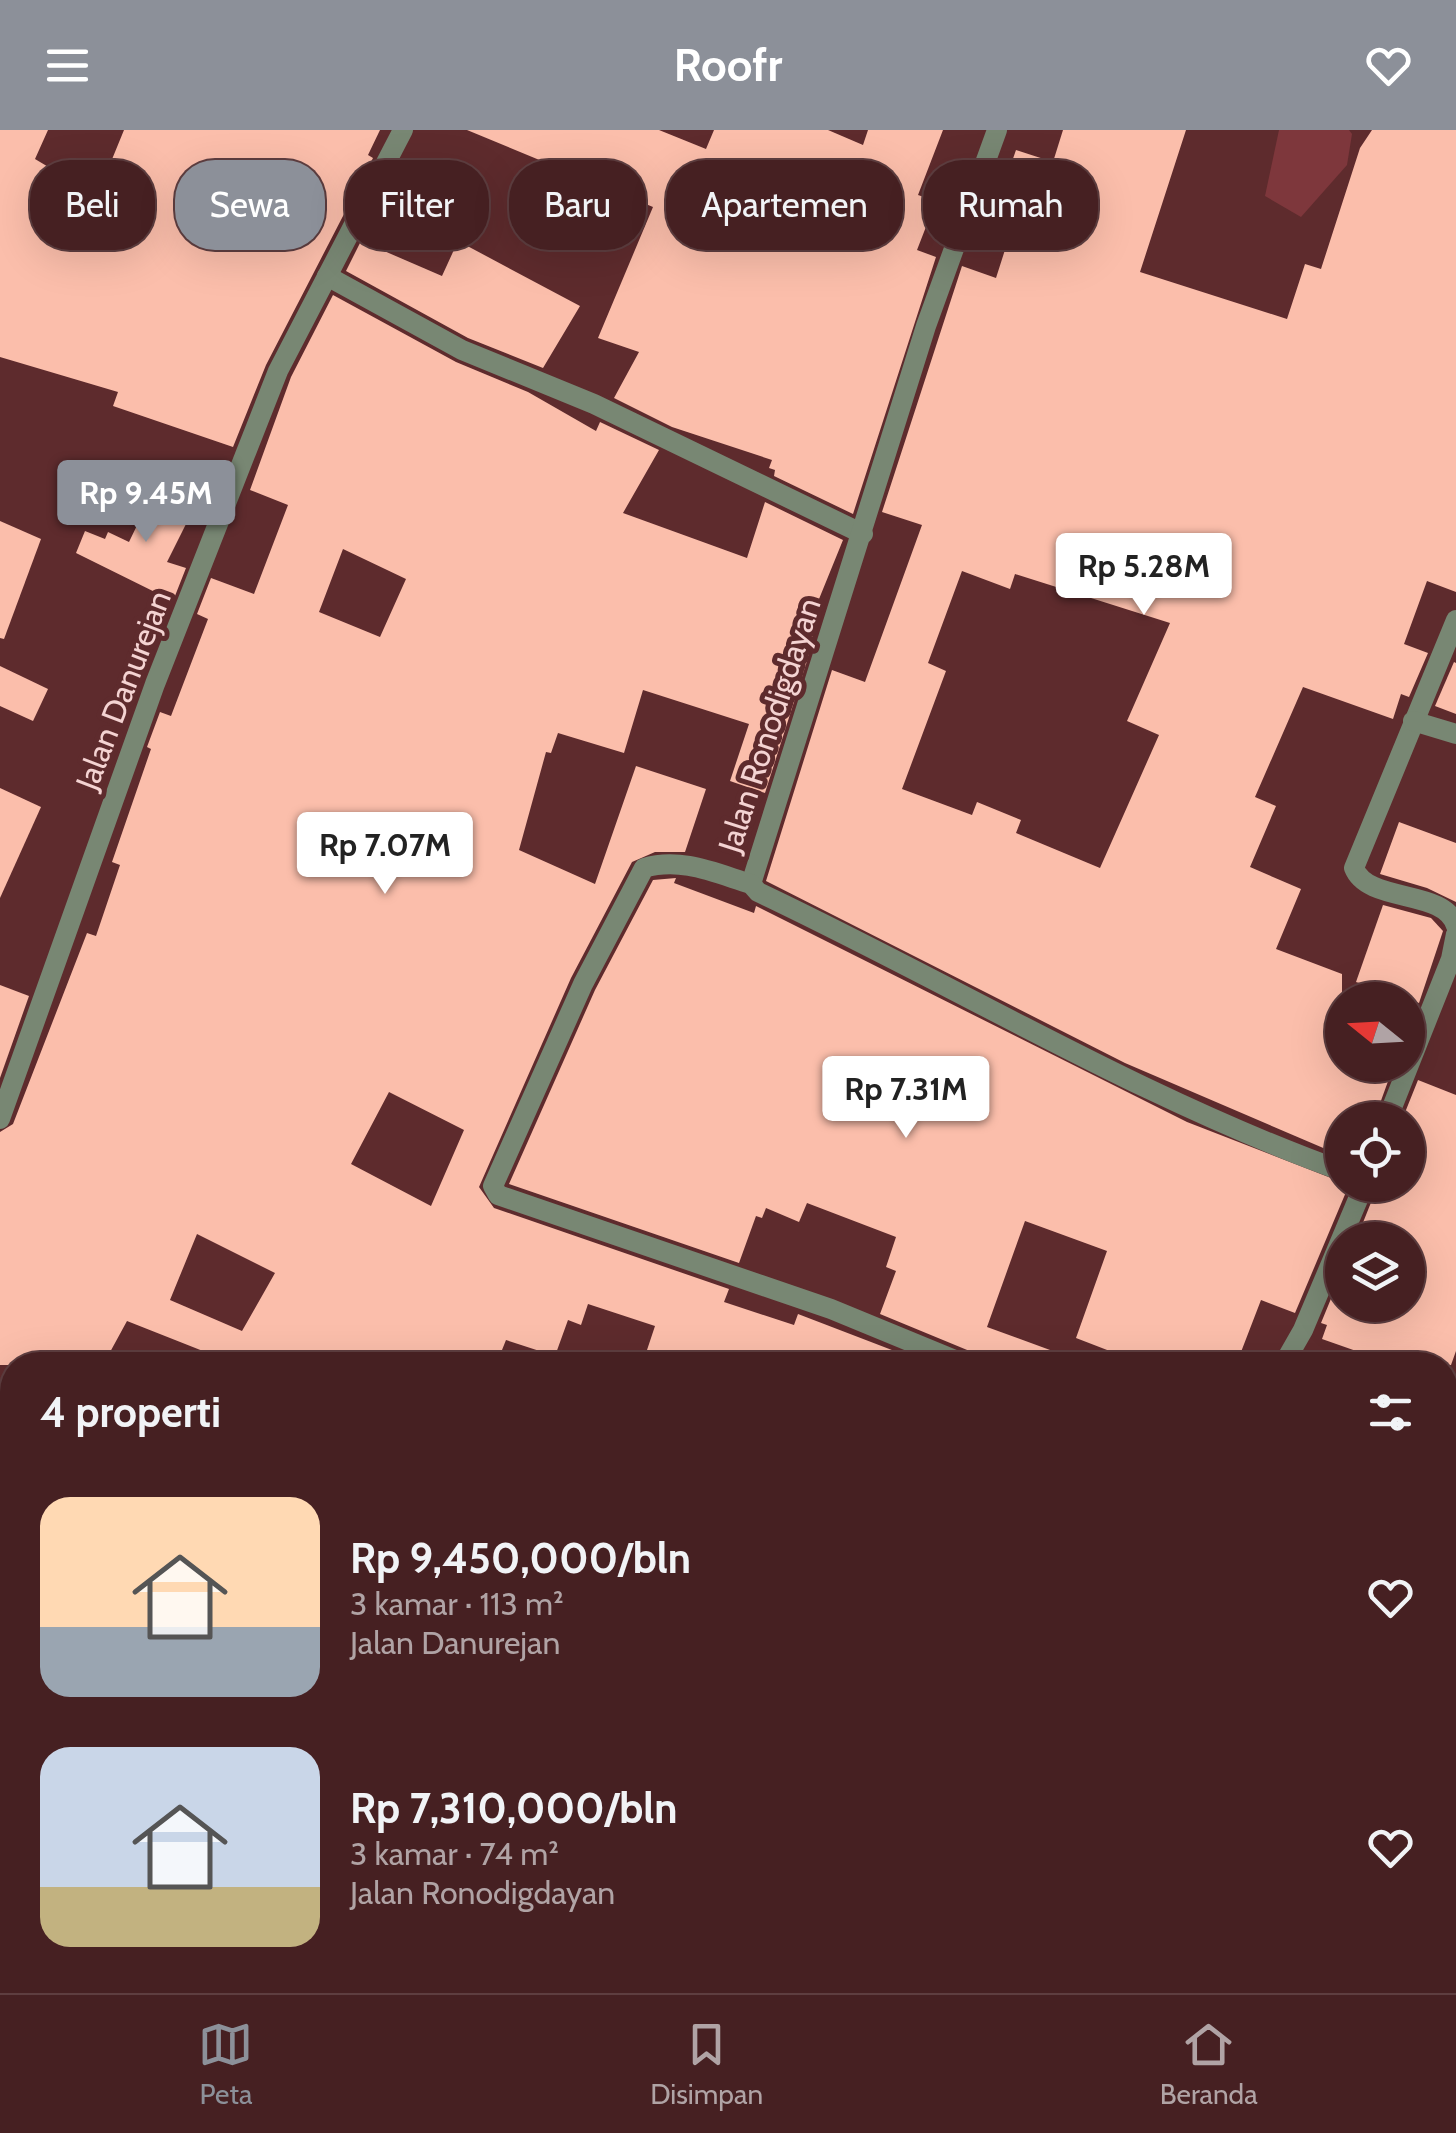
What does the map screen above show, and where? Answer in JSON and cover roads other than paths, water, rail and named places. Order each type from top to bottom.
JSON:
[{"type":"street","name":"Jalan Danurejan","points":[[0,1119],[155,684],[278,372],[403,130]]},
{"type":"street","name":"Jalan Ronodigdayan","points":[[997,130],[921,343],[751,884],[758,892],[977,998],[1176,1105],[1325,1164]]},
{"type":"street","points":[[327,276],[462,350],[594,404],[863,534]]},
{"type":"street","points":[[1456,620],[1354,868],[1362,880],[1445,911],[1456,926]]},
{"type":"street","points":[[1411,725],[1456,734]]},
{"type":"street","points":[[751,884],[692,866],[664,862],[644,868],[582,984],[493,1186],[498,1195],[813,1302],[935,1352]]},
{"type":"street","points":[[1395,1102],[1451,959],[1456,934]]},
{"type":"street","points":[[1290,1352],[1356,1202]]}]
